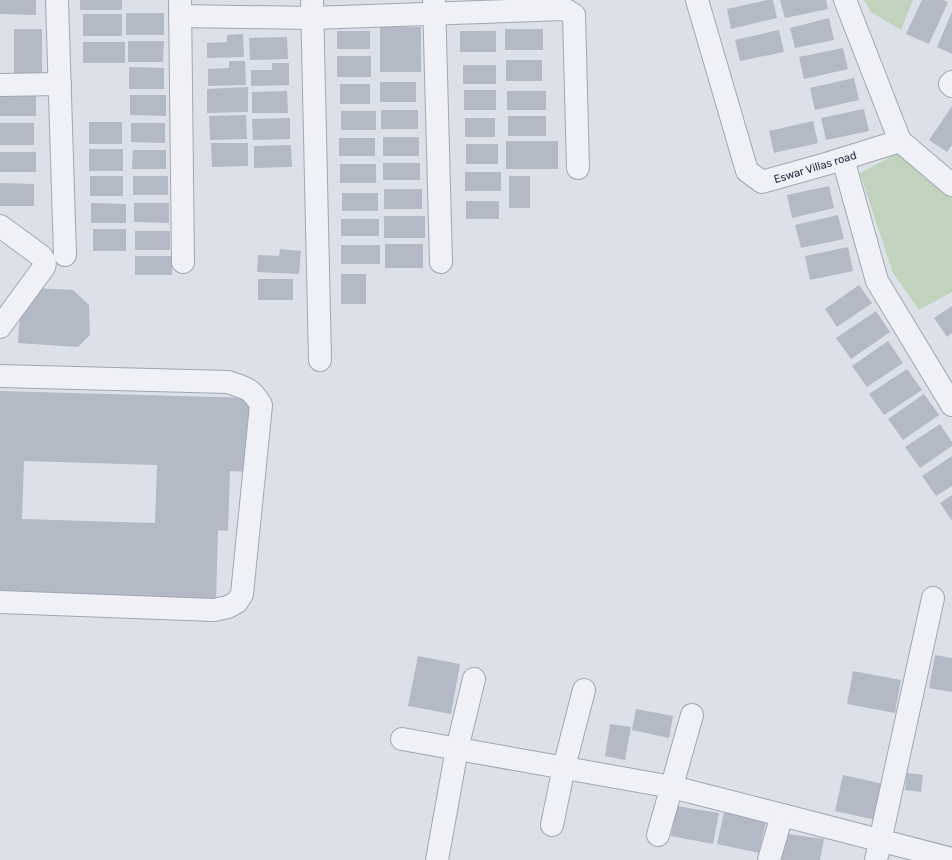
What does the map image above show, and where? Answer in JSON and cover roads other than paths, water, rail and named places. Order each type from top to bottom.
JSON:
[{"type":"street","points":[[57,0],[65,255]]},
{"type":"street","name":"Eswar Villas road","points":[[697,0],[747,171],[762,182],[900,141]]},
{"type":"street","points":[[845,0],[900,141],[952,185]]},
{"type":"street","points":[[435,7],[441,262]]},
{"type":"street","points":[[183,262],[180,8],[312,9],[435,7],[564,9],[574,14],[578,168]]},
{"type":"street","points":[[312,9],[320,360]]},
{"type":"street","points":[[952,82],[950,84],[952,86]]},
{"type":"street","points":[[0,85],[60,84]]},
{"type":"street","points":[[843,159],[877,281],[952,405]]},
{"type":"street","points":[[0,226],[40,256],[44,260],[45,264],[0,327]]},
{"type":"street","points":[[0,376],[228,382],[246,388],[255,395],[261,405],[242,594],[237,602],[228,607],[214,610],[0,602]]},
{"type":"street","points":[[878,850],[933,598]]},
{"type":"street","points":[[437,860],[457,749],[474,679]]},
{"type":"street","points":[[552,825],[564,767],[584,690]]},
{"type":"street","points":[[658,836],[692,715]]},
{"type":"street","points":[[402,739],[672,787],[782,815],[878,850],[952,859]]},
{"type":"street","points":[[769,860],[782,815]]}]
